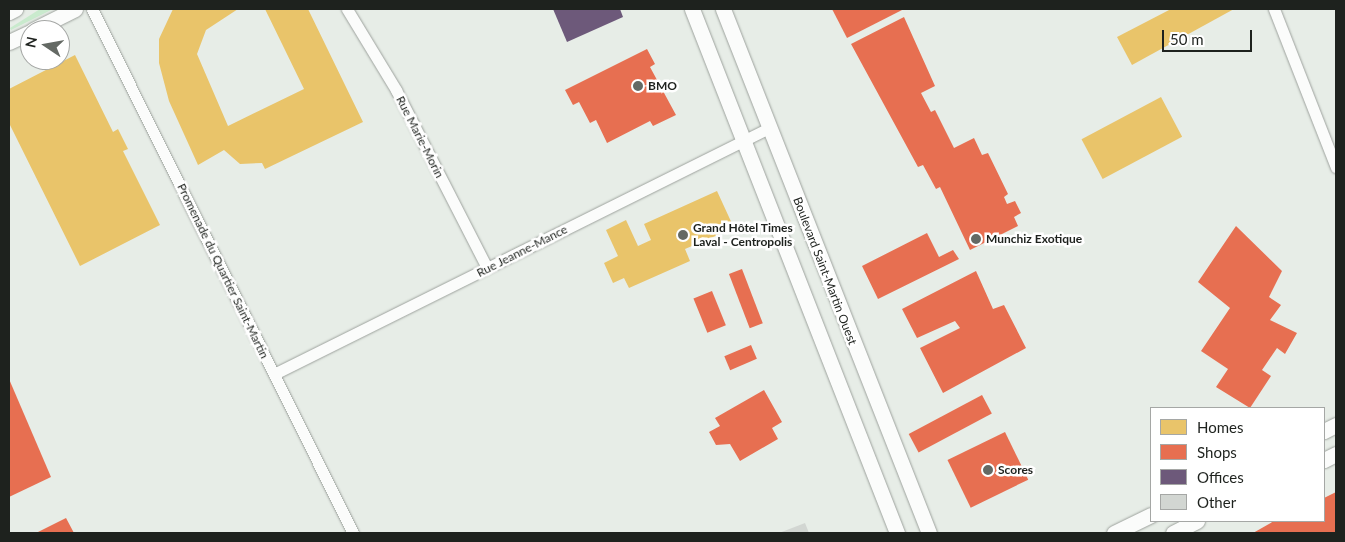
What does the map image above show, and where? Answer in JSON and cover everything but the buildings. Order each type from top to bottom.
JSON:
[{"type":"main road","points":[[9,12],[15,9]]},
{"type":"main road","points":[[54,20],[76,9]]},
{"type":"main road","points":[[692,9],[745,140],[897,533]]},
{"type":"main road","name":"Boulevard Saint-Martin Ouest","points":[[723,9],[929,533]]},
{"type":"main road","points":[[1325,430],[1336,424]]},
{"type":"main road","points":[[1114,533],[1150,515]]},
{"type":"main road","points":[[1172,533],[1195,522]]},
{"type":"street","name":"Promenade du Quartier Saint-Martin","points":[[92,9],[353,533]]},
{"type":"street","name":"Rue Marie-Morin","points":[[347,9],[396,90],[487,268]]},
{"type":"street","points":[[1274,9],[1336,167]]},
{"type":"street","name":"Rue Jeanne-Mance","points":[[274,374],[769,128]]},
{"type":"green space","points":[[40,9],[53,9],[31,20],[23,20]]},
{"type":"green space","points":[[20,22],[20,26],[11,30],[10,28]]},
{"type":"place","name":"BMO","points":[[638,86]]},
{"type":"place","name":"Grand Hôtel Times Laval - Centropolis","points":[[683,235]]},
{"type":"place","name":"Munchiz Exotique","points":[[976,239]]},
{"type":"place","name":"Scores","points":[[988,470]]}]
